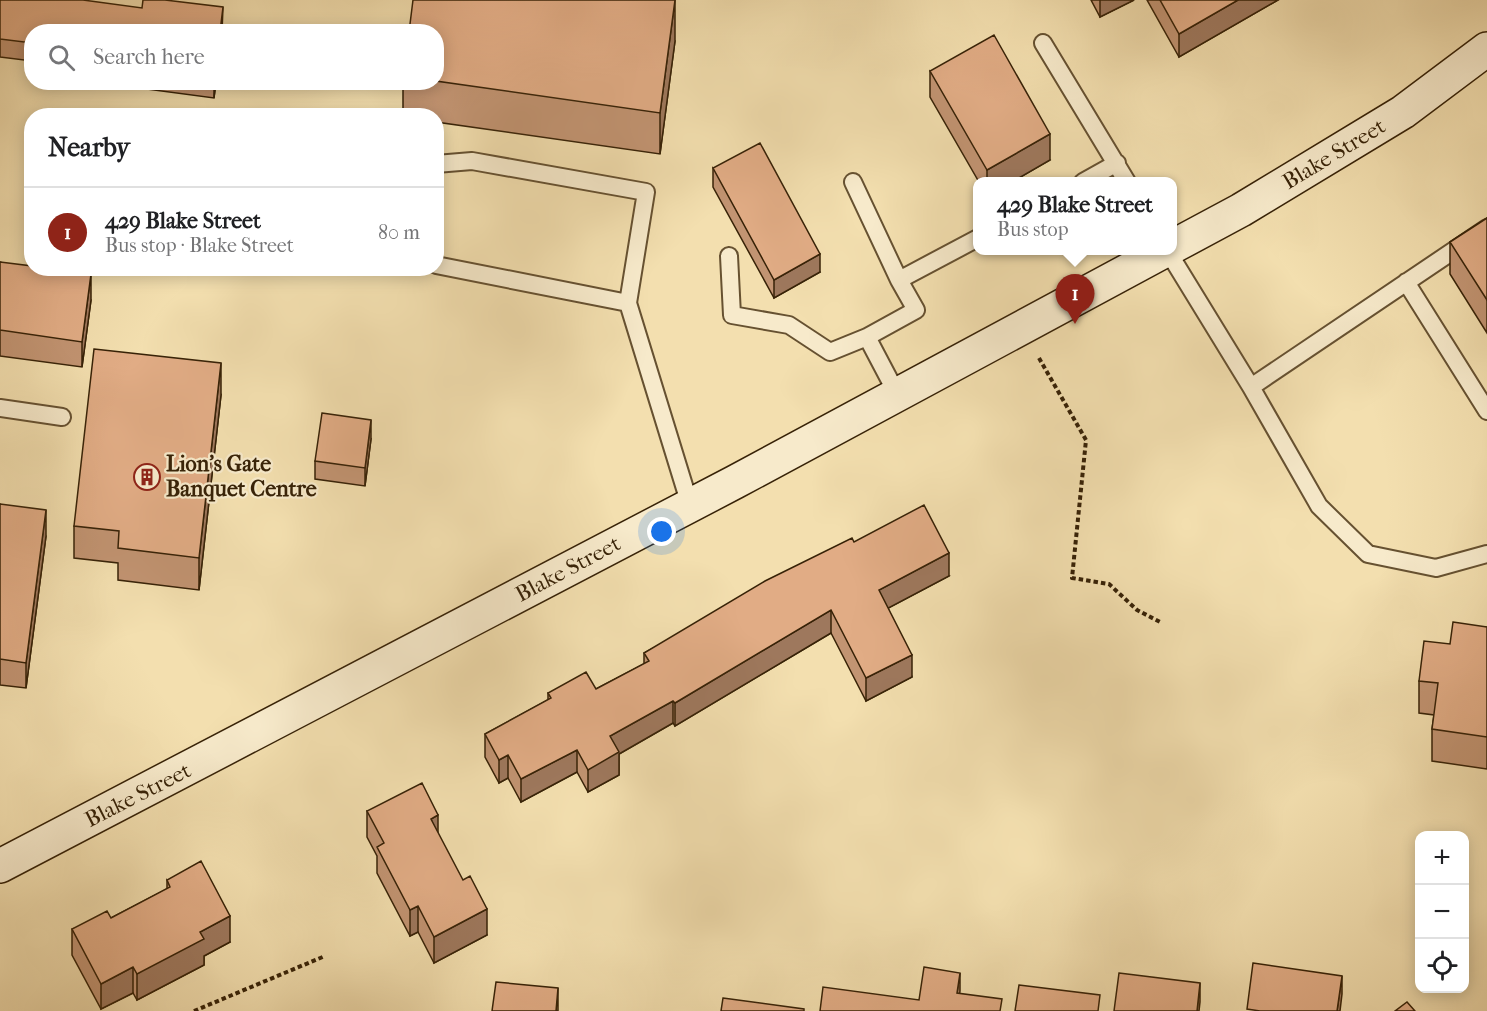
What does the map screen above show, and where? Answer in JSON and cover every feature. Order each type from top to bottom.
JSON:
[{"type":"main road","name":"Blake Street","points":[[1177,245],[1241,210],[1403,112],[1487,49]]},
{"type":"main road","name":"Blake Street","points":[[1,861],[690,505],[1158,255]]},
{"type":"lane","points":[[1043,43],[1124,177]]},
{"type":"lane","points":[[444,164],[472,162],[646,192],[628,303],[690,505]]},
{"type":"lane","points":[[1092,177],[1117,163]]},
{"type":"lane","points":[[729,256],[732,315],[789,325],[830,352],[867,337],[916,310],[899,280],[853,182]]},
{"type":"lane","points":[[1251,387],[1487,228]]},
{"type":"lane","points":[[899,280],[973,241]]},
{"type":"lane","points":[[1170,255],[1251,387],[1318,506],[1368,554],[1436,568],[1487,554]]},
{"type":"lane","points":[[444,267],[628,303]]},
{"type":"lane","points":[[1406,282],[1487,411]]},
{"type":"lane","points":[[867,337],[897,394]]},
{"type":"lane","points":[[0,408],[62,417]]},
{"type":"path","points":[[1022,329],[1086,440],[1072,578],[1109,584],[1137,610],[1160,622]]},
{"type":"path","points":[[194,1011],[325,956]]},
{"type":"building","points":[[0,0],[83,0],[142,8],[143,0],[165,0],[223,7],[221,24],[24,24],[24,42],[0,39]]},
{"type":"building","points":[[413,0],[675,0],[660,113],[444,82],[444,24],[410,24]]},
{"type":"building","points":[[1160,0],[1238,0],[1179,34]]},
{"type":"building","points":[[994,35],[1050,134],[987,170],[930,71]]},
{"type":"building","points":[[760,143],[820,254],[774,280],[713,168]]},
{"type":"building","points":[[1487,218],[1487,300],[1450,242]]},
{"type":"building","points":[[0,262],[24,265],[24,276],[91,276],[82,342],[0,330]]},
{"type":"building","name":"Lion's Gate Banquet Centre","points":[[94,349],[221,363],[199,558],[118,548],[119,531],[74,526]]},
{"type":"building","points":[[322,413],[371,420],[365,468],[315,461]]},
{"type":"building","points":[[0,504],[46,510],[26,663],[0,659]]},
{"type":"building","points":[[924,505],[949,553],[879,590],[912,655],[866,678],[831,610],[675,703],[673,701],[610,736],[619,752],[588,770],[577,750],[521,779],[508,755],[499,760],[485,734],[551,698],[548,693],[586,672],[596,689],[649,661],[644,653],[765,581],[852,538],[854,542]]},
{"type":"building","points":[[1453,622],[1487,627],[1487,737],[1432,729],[1438,683],[1419,681],[1424,641],[1450,644]]},
{"type":"building","points":[[422,783],[438,815],[431,819],[463,880],[470,876],[487,909],[434,937],[418,906],[410,910],[377,847],[384,843],[367,811]]},
{"type":"building","points":[[201,861],[230,916],[200,932],[204,939],[137,974],[133,967],[101,984],[72,929],[107,911],[111,918],[170,887],[167,880]]},
{"type":"building","points":[[1253,963],[1342,976],[1337,1011],[1247,1009]]},
{"type":"building","points":[[924,967],[960,973],[957,993],[1002,999],[1000,1011],[820,1011],[823,987],[919,1000]]},
{"type":"building","points":[[1119,973],[1200,983],[1197,1011],[1114,1011]]},
{"type":"building","points":[[496,982],[558,988],[556,1011],[492,1011]]},
{"type":"building","points":[[1019,985],[1100,995],[1098,1011],[1015,1011]]},
{"type":"building","points":[[723,998],[804,1009],[804,1011],[721,1011]]},
{"type":"building","points":[[1407,1002],[1415,1011],[1395,1011]]},
{"type":"place","name":"429 Blake Street","points":[[1075,324]]},
{"type":"place","name":"Lion's Gate Banquet Centre","points":[[147,477]]}]
